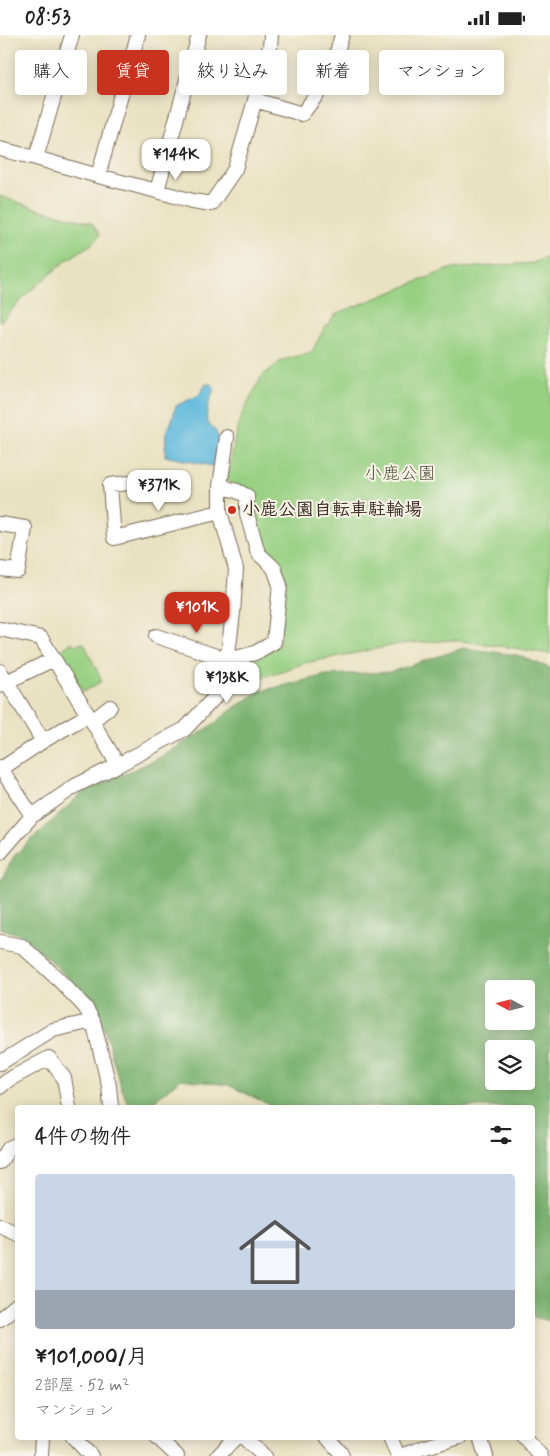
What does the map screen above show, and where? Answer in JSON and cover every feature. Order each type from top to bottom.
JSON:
[{"type":"street","points":[[36,158],[72,35]]},
{"type":"street","points":[[98,177],[138,35]]},
{"type":"street","points":[[157,191],[199,35]]},
{"type":"street","points":[[0,149],[98,177],[211,204],[235,169],[255,100],[260,74],[270,47],[271,35]]},
{"type":"street","points":[[255,100],[302,114],[329,79],[342,35]]},
{"type":"street","points":[[2,848],[32,816],[75,787],[185,729],[214,697],[225,679],[236,569],[220,513],[220,486],[227,437]]},
{"type":"street","points":[[128,483],[110,485],[114,538],[220,513]]},
{"type":"street","points":[[156,636],[228,660],[255,653],[274,642],[280,585],[274,567],[258,553],[247,514],[247,496],[220,486]]},
{"type":"street","points":[[0,524],[25,528],[18,571],[0,569]]},
{"type":"street","points":[[0,629],[41,638],[118,765]]},
{"type":"street","points":[[43,741],[2,679],[54,659]]},
{"type":"street","points":[[32,816],[1,768],[43,741],[110,707]]},
{"type":"street","points":[[0,943],[22,946],[85,1007],[93,1021],[109,1086],[111,1105]]},
{"type":"street","points":[[0,1063],[53,1030],[93,1021]]},
{"type":"street","points":[[0,1087],[8,1080],[49,1058],[64,1078],[69,1105]]},
{"type":"street","points":[[0,1161],[9,1148],[15,1145]]},
{"type":"street","points":[[0,1226],[15,1233]]},
{"type":"street","points":[[0,1319],[15,1306]]},
{"type":"street","points":[[41,1456],[42,1440]]},
{"type":"street","points":[[76,1440],[91,1456]]},
{"type":"street","points":[[160,1440],[177,1456]]},
{"type":"street","points":[[218,1456],[233,1440]]},
{"type":"street","points":[[246,1440],[264,1456]]},
{"type":"street","points":[[330,1440],[342,1456]]},
{"type":"street","points":[[391,1440],[399,1456],[421,1443],[440,1440]]},
{"type":"street","points":[[481,1440],[486,1456]]},
{"type":"street","points":[[527,1440],[541,1456]]},
{"type":"green space","points":[[0,196],[38,209],[92,223],[100,235],[92,244],[67,260],[32,289],[0,322]]},
{"type":"green space","name":"小鹿公園","points":[[550,256],[550,654],[453,640],[401,644],[305,663],[225,690],[235,665],[279,645],[286,583],[281,567],[264,547],[252,512],[253,499],[243,486],[227,482],[241,416],[262,376],[282,360],[311,353],[324,329],[336,314],[449,269],[533,263]]},
{"type":"green space","points":[[72,642],[74,645],[84,643],[102,681],[84,692],[59,652]]},
{"type":"green space","points":[[463,648],[517,655],[550,668],[550,1321],[535,1317],[535,1105],[270,1105],[228,1085],[181,1079],[148,1105],[128,1105],[120,1084],[100,1015],[79,988],[24,936],[0,928],[0,882],[14,856],[82,793],[159,758],[208,728],[238,705],[261,691],[326,675],[391,672]]},
{"type":"water","points":[[206,384],[211,384],[214,389],[207,409],[207,422],[213,427],[218,437],[212,466],[165,456],[166,432],[176,406],[199,395]]},
{"type":"place","name":"小鹿公園自転車駐輪場","points":[[232,510]]}]
